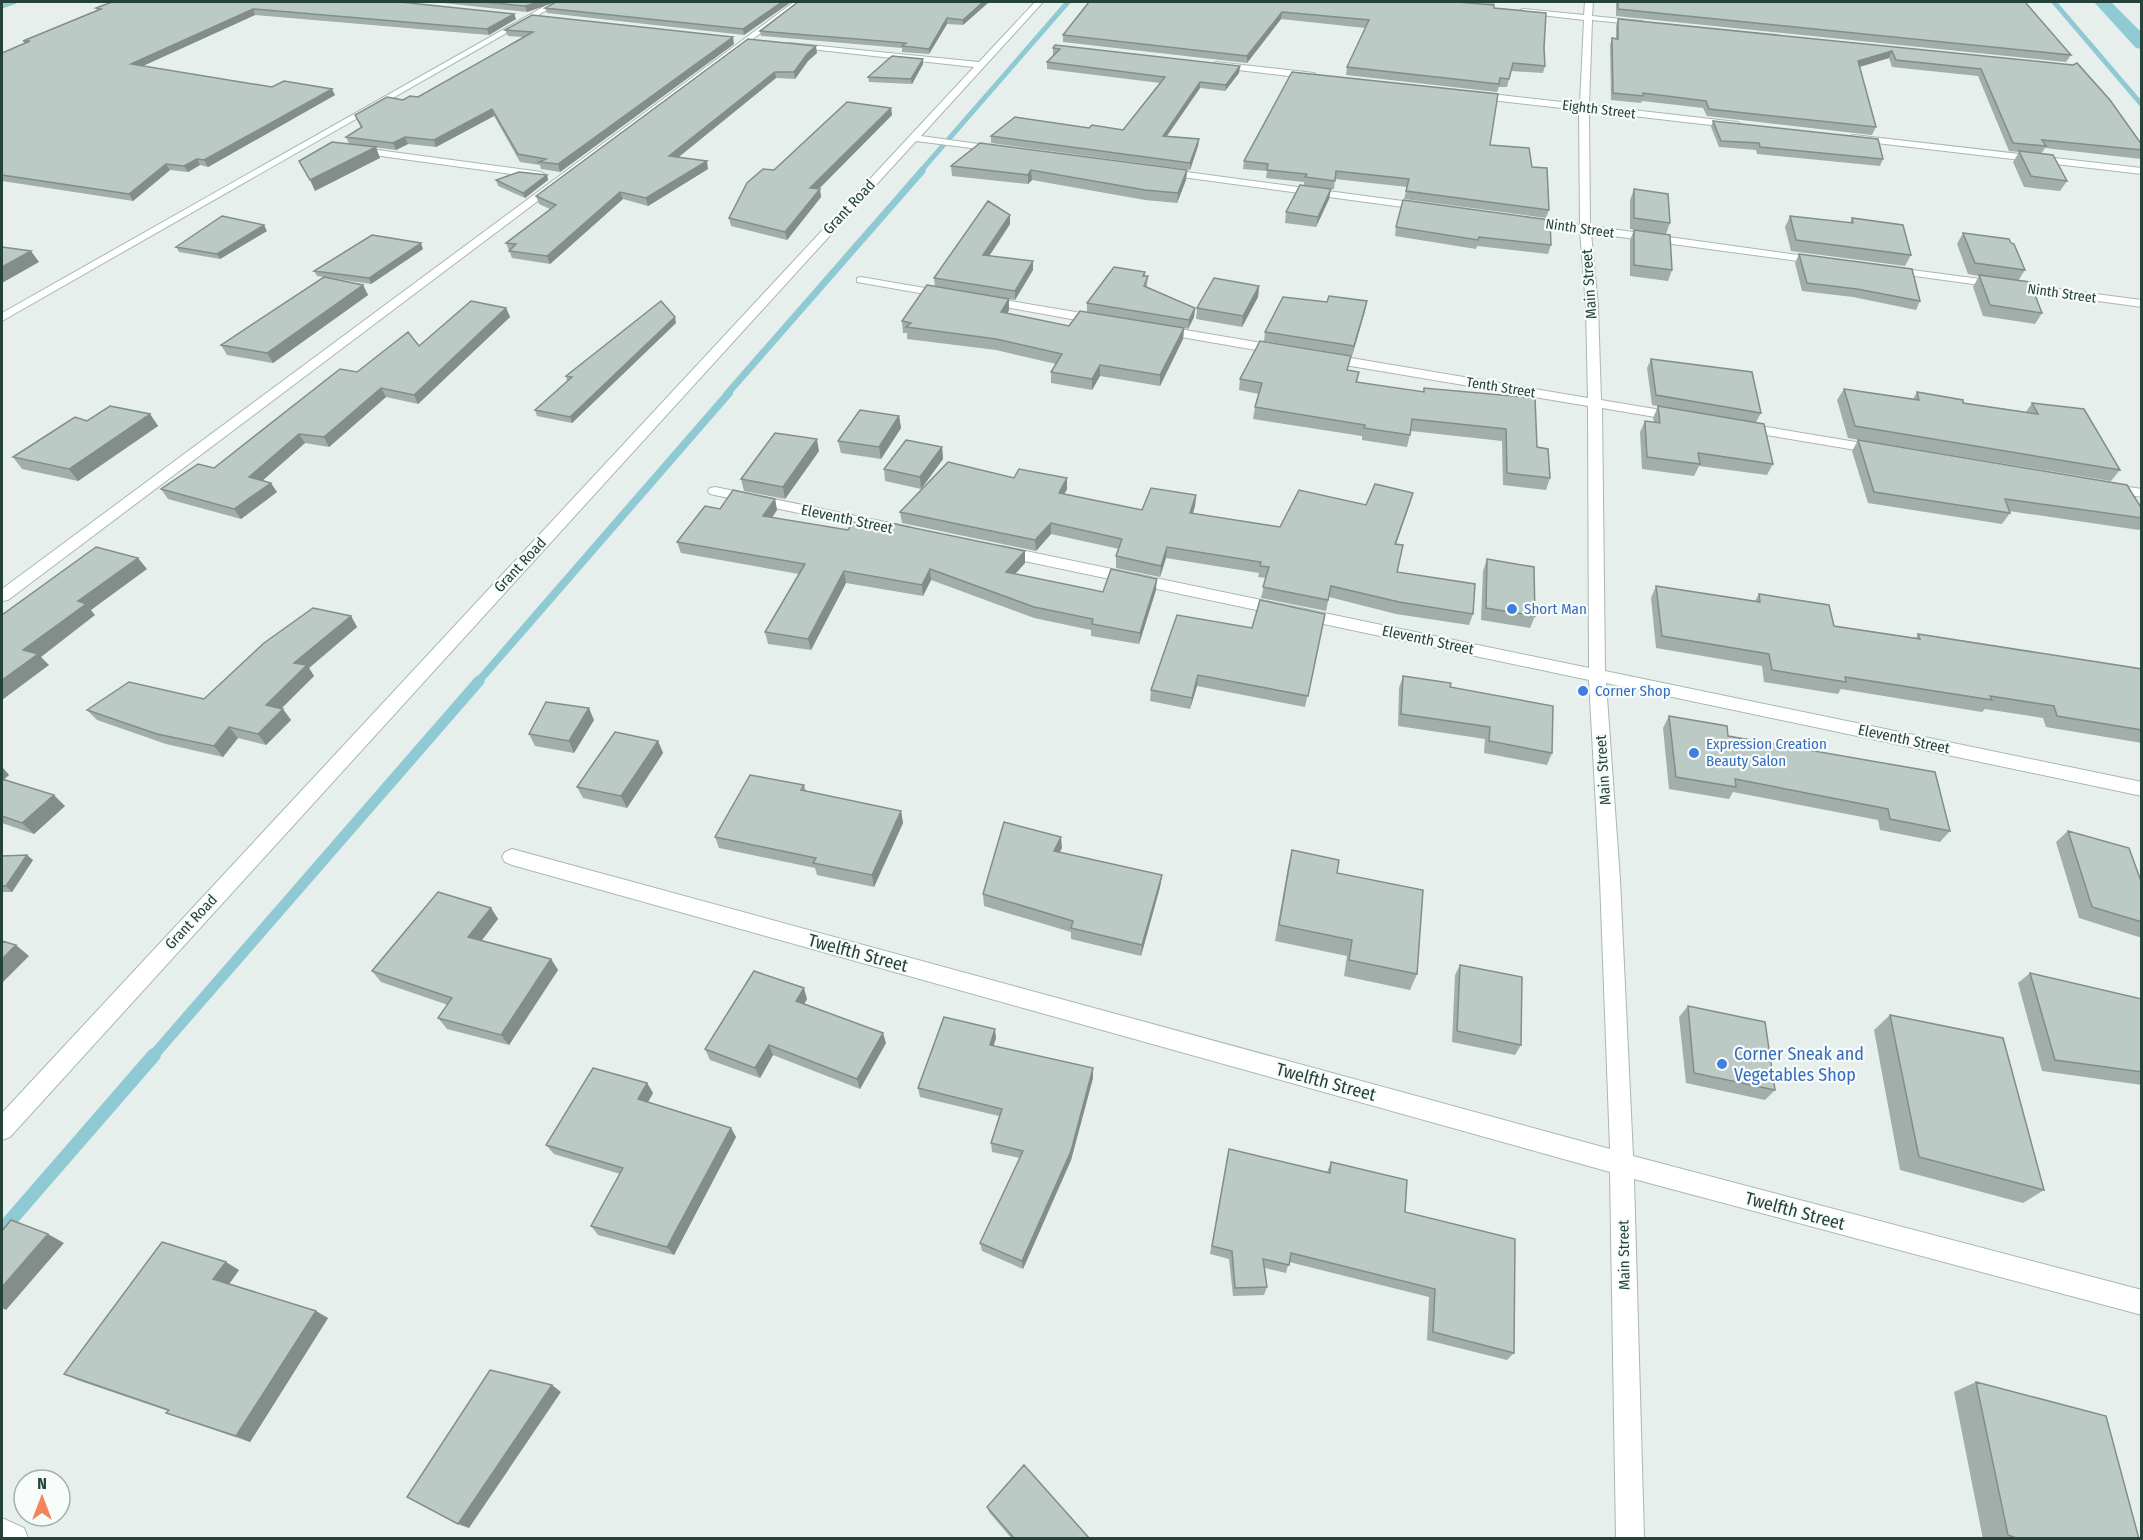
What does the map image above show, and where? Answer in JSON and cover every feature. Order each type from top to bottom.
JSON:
[{"type":"street","points":[[2,318],[557,2]]},
{"type":"street","points":[[2,596],[798,2]]},
{"type":"street","name":"Grant Road","points":[[2,1129],[1039,2]]},
{"type":"street","points":[[1509,10],[1589,10],[1648,24]]},
{"type":"street","name":"Main Street","points":[[1589,10],[1584,107],[1585,229],[1592,306],[1595,403],[1597,675],[1610,880],[1622,1164],[1630,1539]]},
{"type":"street","points":[[519,16],[552,20]]},
{"type":"street","points":[[781,44],[979,65]]},
{"type":"street","points":[[1209,64],[1326,78]]},
{"type":"street","name":"Eighth Street","points":[[1467,94],[1750,126]]},
{"type":"street","points":[[1845,137],[2142,171]]},
{"type":"street","points":[[913,138],[1007,151]]},
{"type":"street","points":[[308,143],[331,147]]},
{"type":"street","points":[[343,148],[562,177]]},
{"type":"street","points":[[1148,170],[1431,208]]},
{"type":"street","name":"Ninth Street","points":[[1514,219],[1833,262]]},
{"type":"street","name":"Ninth Street","points":[[1881,269],[2142,304]]},
{"type":"street","points":[[861,280],[1117,323]]},
{"type":"street","points":[[1152,329],[1292,352]]},
{"type":"street","name":"Tenth Street","points":[[1315,356],[1688,418]]},
{"type":"street","points":[[1723,424],[1897,453]]},
{"type":"street","points":[[2095,486],[2142,493]]},
{"type":"street","name":"Eleventh Street","points":[[715,491],[924,535]]},
{"type":"street","name":"Eleventh Street","points":[[982,547],[2142,789]]},
{"type":"street","name":"Twelfth Street","points":[[512,857],[1622,1164],[2142,1304]]},
{"type":"street","points":[[2,1532],[14,1539]]},
{"type":"building","points":[[112,2],[400,2],[514,14],[487,29],[253,9],[131,64],[272,87],[284,81],[332,89],[204,160],[197,159],[184,166],[166,164],[129,194],[2,175],[2,53],[30,41],[23,41],[101,9],[96,8]]},
{"type":"building","points":[[482,2],[539,2],[525,6]]},
{"type":"building","points":[[556,2],[782,2],[743,29],[545,8]]},
{"type":"building","points":[[798,2],[983,2],[963,20],[947,18],[929,49],[902,46],[906,43],[760,31]]},
{"type":"building","points":[[1089,2],[1456,2],[1494,5],[1494,8],[1546,13],[1545,66],[1513,63],[1509,79],[1500,78],[1499,84],[1347,67],[1369,20],[1282,12],[1247,56],[1063,35]]},
{"type":"building","points":[[1618,2],[2025,2],[2071,55],[1618,9]]},
{"type":"building","points":[[532,15],[733,37],[558,164],[539,162],[546,159],[518,154],[492,109],[434,140],[405,137],[393,143],[346,137],[362,127],[355,115],[387,97],[403,100],[410,96],[418,97],[533,32],[505,30]]},
{"type":"building","points":[[1618,19],[2073,65],[2077,63],[2110,100],[2142,145],[2142,150],[2042,140],[2046,146],[2013,143],[1981,69],[1896,60],[1892,51],[1858,61],[1876,127],[1709,109],[1706,101],[1643,93],[1643,96],[1613,93],[1612,38],[1618,39]]},
{"type":"building","points":[[748,39],[816,46],[794,72],[775,72],[669,156],[707,161],[646,198],[620,192],[547,256],[509,251],[516,244],[506,243],[556,205],[536,196]]},
{"type":"building","points":[[1055,45],[1240,66],[1226,85],[1200,82],[1163,136],[1199,139],[1190,163],[991,136],[1015,117],[1089,128],[1092,125],[1123,130],[1165,77],[1047,62],[1060,49],[1053,48]]},
{"type":"building","points":[[892,56],[923,59],[911,79],[868,77]]},
{"type":"building","points":[[1292,72],[1498,94],[1490,145],[1529,148],[1532,167],[1547,168],[1549,210],[1406,191],[1409,179],[1336,171],[1335,181],[1305,177],[1307,174],[1267,170],[1268,164],[1244,161]]},
{"type":"building","points":[[847,102],[891,108],[810,188],[820,189],[785,232],[729,218],[747,183],[763,169],[774,170]]},
{"type":"building","points":[[1713,121],[1878,139],[1883,159],[1760,147],[1759,143],[1721,141]]},
{"type":"building","points":[[332,142],[376,147],[310,180],[299,161]]},
{"type":"building","points":[[980,143],[1187,170],[1178,193],[1145,190],[1031,170],[1028,175],[951,166]]},
{"type":"building","points":[[2019,151],[2053,155],[2067,181],[2031,176]]},
{"type":"building","points":[[519,172],[547,175],[523,193],[496,180]]},
{"type":"building","points":[[1300,185],[1331,189],[1318,217],[1286,212]]},
{"type":"building","points":[[1634,189],[1668,194],[1670,223],[1634,218]]},
{"type":"building","points":[[1403,200],[1550,220],[1551,245],[1479,237],[1478,240],[1396,227]]},
{"type":"building","points":[[988,201],[1010,215],[983,255],[1033,261],[1015,291],[934,278]]},
{"type":"building","points":[[222,216],[264,225],[217,254],[176,247]]},
{"type":"building","points":[[1790,216],[1853,223],[1852,218],[1903,225],[1911,255],[1796,240]]},
{"type":"building","points":[[1634,230],[1670,235],[1672,270],[1634,265]]},
{"type":"building","points":[[1963,233],[2009,239],[2014,244],[2025,270],[1975,263]]},
{"type":"building","points":[[372,235],[421,243],[369,278],[314,271]]},
{"type":"building","points":[[2,247],[31,251],[2,267]]},
{"type":"building","points":[[1799,254],[1912,269],[1920,301],[1857,289],[1807,283]]},
{"type":"building","points":[[1114,267],[1145,272],[1143,276],[1148,276],[1144,286],[1195,308],[1189,320],[1087,303]]},
{"type":"building","points":[[1979,275],[2030,282],[2042,313],[1990,305]]},
{"type":"building","points":[[324,277],[363,285],[267,353],[221,345]]},
{"type":"building","points":[[1214,278],[1259,286],[1243,316],[1197,308]]},
{"type":"building","points":[[927,285],[1009,299],[1001,312],[1069,326],[1080,311],[1184,328],[1160,375],[1100,365],[1092,379],[1051,372],[1062,354],[996,339],[906,327],[911,323],[902,321]]},
{"type":"building","points":[[1329,296],[1367,301],[1354,346],[1265,332],[1283,297],[1327,302]]},
{"type":"building","points":[[471,301],[506,308],[414,395],[381,388],[324,437],[299,434],[249,477],[271,483],[234,509],[161,489],[198,464],[214,468],[340,369],[357,372],[408,332],[419,346]]},
{"type":"building","points":[[661,301],[675,317],[570,417],[535,410],[572,377],[566,376]]},
{"type":"building","points":[[1260,341],[1351,356],[1347,370],[1359,372],[1356,382],[1424,392],[1424,388],[1535,398],[1537,447],[1548,449],[1550,478],[1507,473],[1506,429],[1412,419],[1410,435],[1364,428],[1365,425],[1255,407],[1262,383],[1240,379]]},
{"type":"building","points":[[1651,359],[1752,372],[1761,413],[1656,395]]},
{"type":"building","points":[[1844,389],[1919,400],[1917,392],[1963,400],[1963,403],[2038,414],[2032,403],[2084,409],[2120,470],[1855,426]]},
{"type":"building","points":[[110,406],[150,414],[69,469],[13,457],[75,417],[87,421]]},
{"type":"building","points":[[1658,406],[1764,424],[1773,464],[1698,453],[1700,464],[1647,457],[1645,421],[1660,423]]},
{"type":"building","points":[[860,410],[899,416],[879,447],[838,441]]},
{"type":"building","points":[[775,433],[817,439],[783,487],[741,479]]},
{"type":"building","points":[[906,440],[942,447],[920,477],[884,469]]},
{"type":"building","points":[[1858,440],[2127,485],[2142,509],[2142,518],[2005,499],[2010,513],[1874,492]]},
{"type":"building","points":[[948,462],[1014,478],[1019,469],[1067,478],[1059,493],[1142,510],[1151,488],[1196,495],[1190,513],[1280,527],[1299,490],[1366,505],[1375,484],[1413,493],[1395,544],[1403,545],[1397,572],[1475,584],[1473,614],[1399,602],[1331,586],[1328,600],[1263,587],[1269,567],[1260,566],[1261,562],[1167,547],[1161,566],[1116,556],[1122,539],[1051,523],[1035,540],[900,512]]},
{"type":"building","points":[[733,490],[775,499],[763,516],[848,530],[853,522],[885,528],[890,523],[1025,551],[1006,572],[1103,592],[1111,569],[1157,579],[1140,633],[1092,624],[1093,619],[1034,607],[930,569],[922,585],[844,571],[808,639],[765,632],[805,564],[677,542],[705,506],[720,509]]},
{"type":"building","points":[[96,547],[138,558],[78,601],[86,604],[23,650],[38,654],[2,680],[2,615]]},
{"type":"building","points":[[1487,559],[1534,567],[1535,616],[1486,608]]},
{"type":"building","points":[[1656,586],[1760,602],[1759,594],[1829,605],[1834,626],[1920,639],[1918,634],[2142,669],[2142,730],[2057,716],[2054,706],[1990,696],[1992,700],[1845,677],[1846,682],[1772,670],[1769,654],[1662,636]]},
{"type":"building","points":[[1260,600],[1325,614],[1308,696],[1198,675],[1192,698],[1151,690],[1177,615],[1252,628]]},
{"type":"building","points":[[313,608],[351,616],[294,663],[307,665],[266,705],[283,709],[258,734],[229,727],[214,746],[157,734],[87,710],[129,682],[204,699],[264,643]]},
{"type":"building","points":[[1403,676],[1451,683],[1450,687],[1553,706],[1552,753],[1489,741],[1490,727],[1401,714]]},
{"type":"building","points":[[546,702],[589,708],[569,741],[529,734]]},
{"type":"building","points":[[1669,716],[1727,726],[1728,736],[1935,772],[1950,831],[1890,819],[1888,809],[1735,779],[1736,787],[1676,777]]},
{"type":"building","points":[[615,732],[658,741],[621,796],[577,787]]},
{"type":"building","points":[[750,775],[804,785],[801,790],[901,811],[872,875],[813,863],[816,858],[715,837]]},
{"type":"building","points":[[2,779],[54,795],[22,823],[2,816]]},
{"type":"building","points":[[1004,822],[1061,837],[1054,851],[1162,875],[1142,945],[1071,928],[1073,921],[983,894]]},
{"type":"building","points":[[2068,831],[2129,848],[2142,884],[2142,922],[2092,907]]},
{"type":"building","points":[[1292,850],[1339,860],[1337,873],[1423,890],[1417,974],[1349,960],[1352,940],[1279,925]]},
{"type":"building","points":[[27,855],[6,886],[2,886],[2,856]]},
{"type":"building","points":[[438,892],[491,908],[468,937],[551,959],[501,1035],[438,1018],[452,998],[372,971]]},
{"type":"building","points":[[2,941],[16,945],[2,959]]},
{"type":"building","points":[[1460,965],[1522,977],[1521,1045],[1457,1031]]},
{"type":"building","points":[[754,971],[804,988],[796,1001],[883,1033],[857,1079],[769,1045],[755,1068],[705,1049]]},
{"type":"building","points":[[2030,973],[2142,999],[2142,1072],[2055,1060]]},
{"type":"building","points":[[1688,1006],[1765,1022],[1775,1090],[1694,1073]]},
{"type":"building","points":[[1890,1015],[2003,1038],[2044,1190],[1919,1157]]},
{"type":"building","points":[[944,1017],[995,1029],[990,1045],[1093,1068],[1071,1151],[1022,1261],[980,1243],[1023,1151],[991,1143],[1002,1109],[918,1088]]},
{"type":"building","points":[[593,1068],[647,1083],[638,1099],[731,1128],[667,1247],[591,1226],[623,1168],[546,1145]]},
{"type":"building","points":[[1229,1149],[1330,1173],[1331,1162],[1407,1180],[1405,1212],[1515,1239],[1514,1353],[1433,1332],[1435,1289],[1291,1253],[1289,1265],[1263,1259],[1267,1287],[1235,1288],[1232,1251],[1212,1246]]},
{"type":"building","points":[[11,1220],[48,1234],[2,1287],[2,1231]]},
{"type":"building","points":[[162,1242],[226,1262],[213,1279],[316,1311],[236,1436],[166,1413],[169,1410],[64,1374]]},
{"type":"building","points":[[490,1370],[552,1385],[458,1524],[407,1497]]},
{"type":"building","points":[[1976,1382],[2106,1416],[2139,1539],[2019,1539],[2008,1535]]},
{"type":"building","points":[[1024,1465],[1090,1539],[1015,1539],[987,1507]]},
{"type":"waterway","points":[[2,6],[14,2]]},
{"type":"waterway","points":[[920,172],[1068,2]]},
{"type":"waterway","points":[[2054,2],[2142,105]]},
{"type":"waterway","points":[[2102,2],[2142,44]]},
{"type":"waterway","points":[[727,394],[922,171]]},
{"type":"waterway","points":[[477,683],[729,393]]},
{"type":"waterway","points":[[153,1056],[479,681]]},
{"type":"waterway","points":[[2,1230],[154,1055]]},
{"type":"place","name":"Short Man","points":[[1512,609]]},
{"type":"place","name":"Corner Shop","points":[[1583,691]]},
{"type":"place","name":"Expression Creation Beauty Salon","points":[[1694,753]]},
{"type":"place","name":"Corner Sneak and Vegetables Shop","points":[[1722,1064]]}]
